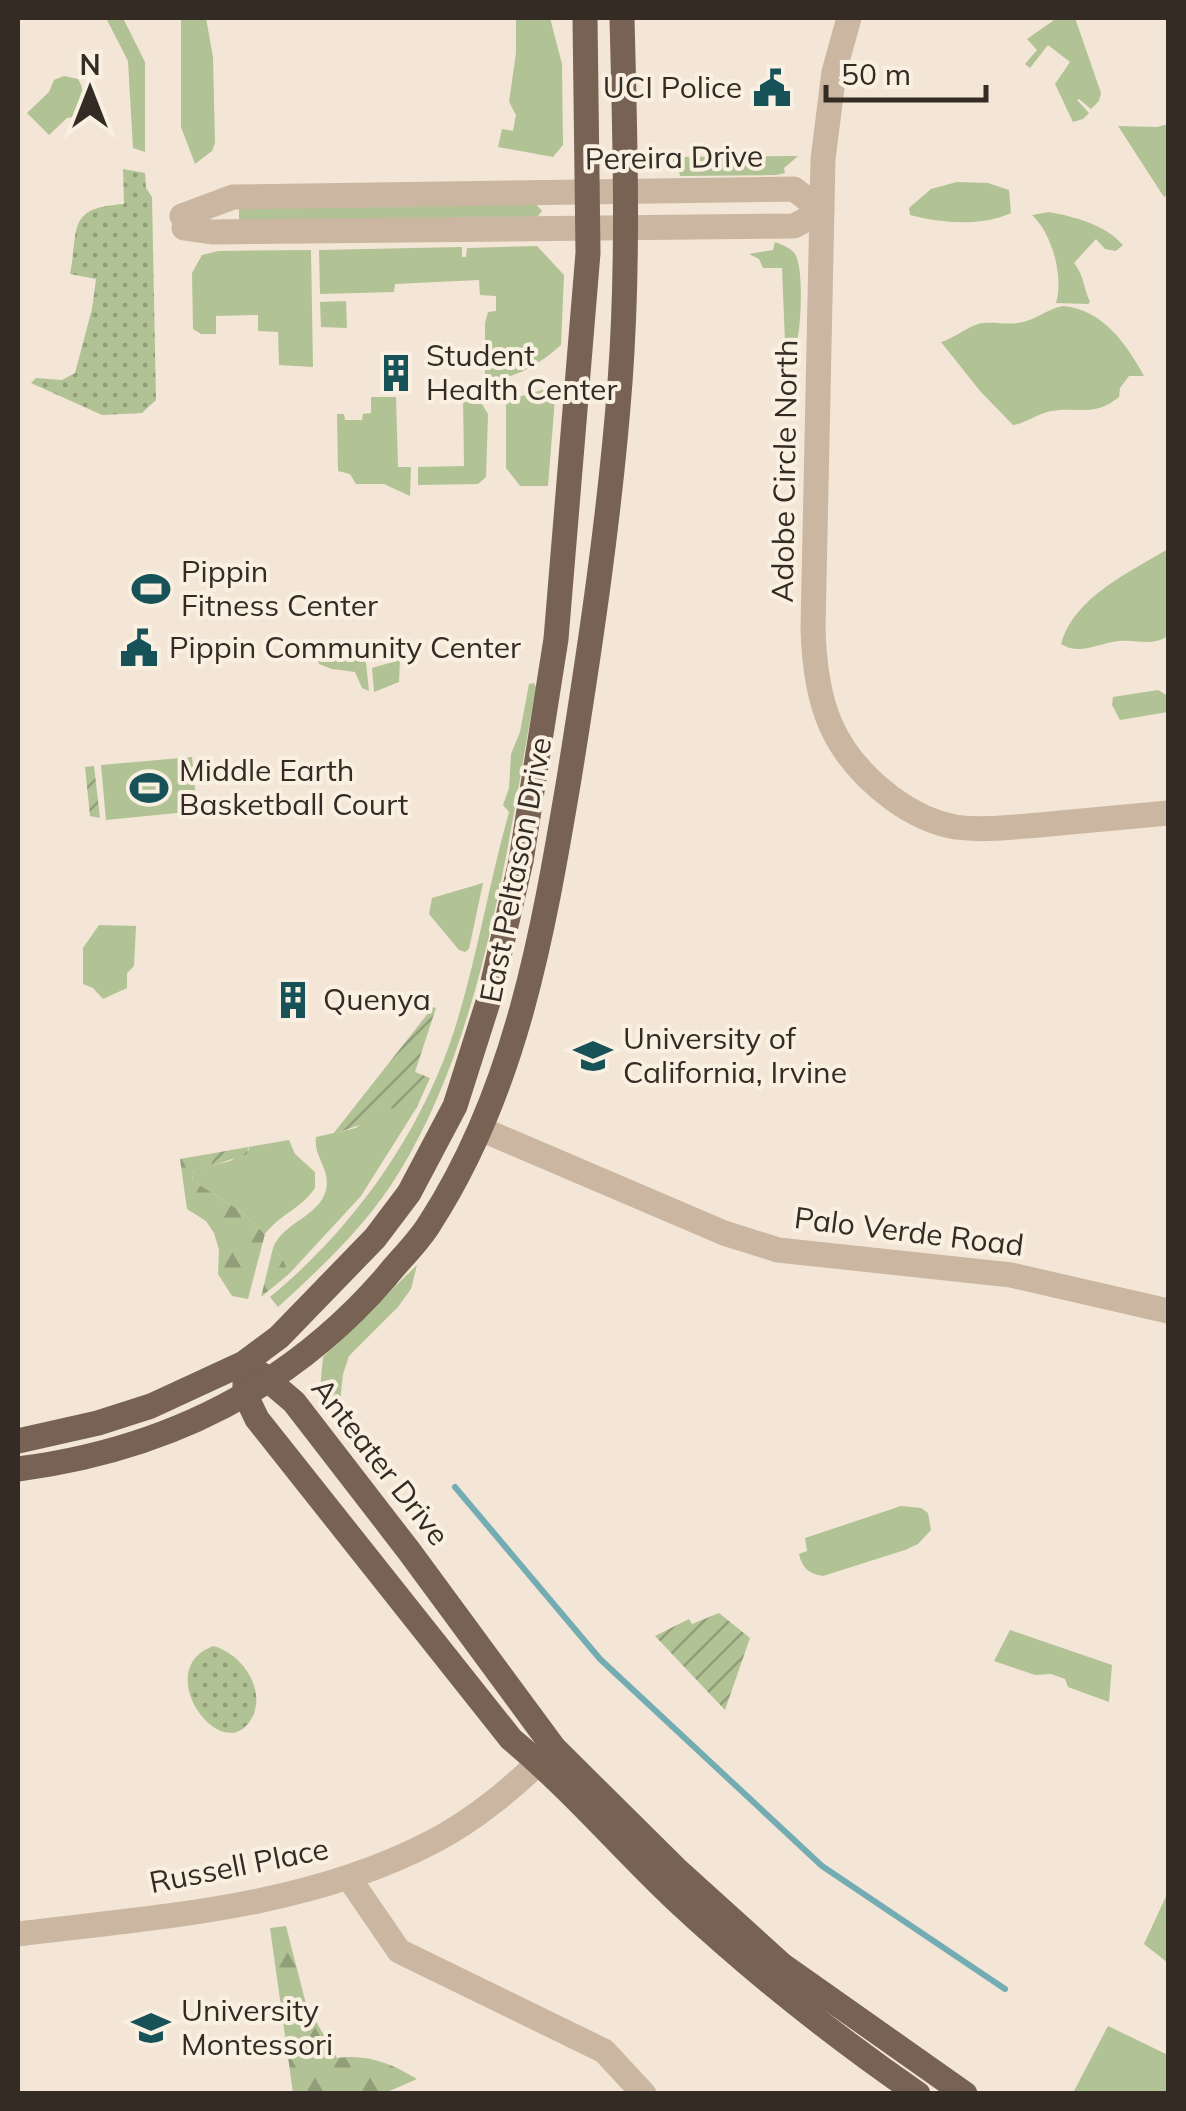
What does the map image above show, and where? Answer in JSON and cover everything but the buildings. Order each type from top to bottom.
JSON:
[{"type":"main road","name":"East Peltason Drive","points":[[18,1441],[151,1406],[244,1363],[279,1336],[376,1238],[409,1193],[455,1106],[473,1054],[521,861],[547,709],[581,370],[588,228],[585,18]]},
{"type":"main road","name":"East Peltason Drive","points":[[18,1470],[108,1453],[212,1414],[272,1380],[361,1305],[427,1228],[482,1130],[508,1060],[526,995],[586,677],[620,383],[626,191],[622,18]]},
{"type":"main road","name":"Anteater Drive","points":[[244,1363],[272,1380],[294,1402],[409,1550],[546,1755],[678,1901],[801,2005],[918,2094]]},
{"type":"main road","name":"Anteater Drive","points":[[244,1363],[246,1394],[257,1419],[511,1740],[546,1755],[782,1965],[965,2094]]},
{"type":"main road","points":[[801,2005],[836,2018],[947,2094]]},
{"type":"street","name":"Adobe Circle North","points":[[849,18],[831,90],[823,159],[813,628],[814,665],[822,705],[842,749],[870,781],[911,812],[953,826],[989,829],[1168,813]]},
{"type":"street","name":"Pereira Drive","points":[[794,190],[822,211],[794,226],[212,232],[183,222],[233,197],[626,191],[794,190]]},
{"type":"street","name":"Palo Verde Road","points":[[482,1130],[724,1233],[778,1250],[1010,1275],[1168,1311]]},
{"type":"street","name":"Russell Place","points":[[18,1934],[227,1906],[348,1878],[434,1842],[493,1802],[546,1755]]},
{"type":"street","points":[[348,1878],[399,1950],[604,2051],[644,2094]]},
{"type":"green space","points":[[106,18],[123,18],[145,62],[145,152],[133,148],[128,61]]},
{"type":"green space","points":[[181,18],[206,18],[213,57],[215,143],[212,151],[195,164],[181,127]]},
{"type":"green space","points":[[516,18],[550,18],[562,64],[563,145],[553,157],[498,147],[502,129],[513,131],[516,115],[509,102]]},
{"type":"green space","points":[[1057,18],[1075,18],[1101,93],[1091,109],[1077,100],[1089,113],[1073,122],[1055,84],[1070,62],[1048,45],[1030,68],[1025,64],[1037,50],[1027,39]]},
{"type":"green space","points":[[64,76],[78,79],[81,84],[82,107],[79,116],[67,118],[49,135],[27,113],[49,92],[54,80]]},
{"type":"green space","points":[[1168,124],[1168,194],[1164,197],[1118,126]]},
{"type":"green space","points":[[798,156],[784,168],[785,173],[776,175],[680,176],[669,162],[672,157]]},
{"type":"green space","points":[[123,169],[145,173],[146,188],[152,197],[156,400],[142,413],[102,415],[31,383],[36,378],[62,380],[75,373],[96,279],[70,274],[76,232],[84,215],[124,204]]},
{"type":"green space","points":[[957,182],[988,183],[1009,190],[1011,213],[961,222],[910,215],[909,208],[931,189]]},
{"type":"green space","points":[[536,204],[542,211],[537,217],[239,221],[239,208]]},
{"type":"green space","points":[[1049,212],[1098,227],[1123,245],[1116,251],[1105,249],[1096,239],[1074,263],[1082,277],[1088,304],[1056,303],[1055,256],[1032,215]]},
{"type":"green space","points":[[775,242],[791,250],[798,261],[801,297],[797,341],[785,342],[782,268],[763,268],[759,259],[749,254],[773,250]]},
{"type":"green space","points":[[537,246],[564,275],[561,345],[506,378],[485,382],[485,323],[488,312],[496,311],[496,296],[480,295],[479,280],[395,284],[394,292],[320,294],[319,250],[462,247],[462,257],[466,257],[467,248]]},
{"type":"green space","points":[[311,250],[313,367],[279,365],[278,332],[258,331],[258,315],[216,316],[216,334],[201,334],[193,329],[192,273],[202,255],[218,251]]},
{"type":"green space","points":[[346,301],[347,328],[321,327],[320,302]]},
{"type":"green space","points":[[1063,306],[1090,314],[1112,330],[1144,376],[1129,376],[1119,397],[1101,407],[1051,411],[1013,425],[941,342],[978,324],[1024,322]]},
{"type":"green space","points":[[556,386],[548,486],[520,486],[506,468],[506,404]]},
{"type":"green space","points":[[463,396],[480,401],[488,414],[486,477],[478,484],[418,485],[418,467],[464,466]]},
{"type":"green space","points":[[371,397],[396,397],[398,467],[411,467],[410,496],[384,484],[356,484],[350,474],[338,471],[337,414],[344,414],[345,420],[362,420],[363,414],[371,413]]},
{"type":"green space","points":[[1168,549],[1168,636],[1156,641],[1119,641],[1082,649],[1061,644],[1068,627],[1091,599]]},
{"type":"green space","points":[[364,644],[369,691],[362,688],[355,672],[319,664],[315,645]]},
{"type":"green space","points":[[400,660],[399,682],[374,692],[372,668]]},
{"type":"green space","points":[[534,683],[503,873],[473,998],[453,1058],[429,1116],[400,1171],[374,1209],[344,1244],[278,1307],[270,1297],[330,1240],[382,1176],[441,1067],[455,1028],[509,812],[503,805],[509,788],[511,754],[520,732],[529,684]]},
{"type":"green space","points":[[1158,690],[1168,696],[1168,712],[1120,720],[1112,705],[1113,697]]},
{"type":"green space","name":"Middle Earth Basketball Court","points":[[192,757],[197,811],[106,820],[101,765]]},
{"type":"green space","points":[[94,766],[100,818],[90,816],[85,767]]},
{"type":"green space","points":[[483,883],[469,949],[465,952],[429,914],[432,898]]},
{"type":"green space","points":[[99,925],[136,926],[134,966],[127,973],[127,988],[103,999],[83,984],[83,948]]},
{"type":"green space","points":[[436,1008],[415,1072],[430,1078],[417,1107],[382,1107],[363,1124],[333,1134]]},
{"type":"green space","points":[[382,1107],[417,1107],[361,1196],[289,1274],[273,1248],[285,1232],[316,1207],[326,1190],[316,1137],[356,1128]]},
{"type":"green space","points":[[289,1140],[295,1154],[315,1172],[315,1188],[265,1234],[242,1212],[192,1180],[194,1170],[230,1161],[248,1147]]},
{"type":"green space","points":[[248,1147],[247,1154],[211,1166],[213,1159],[209,1154]]},
{"type":"green space","points":[[209,1154],[213,1159],[211,1166],[194,1170],[192,1180],[242,1212],[265,1234],[248,1299],[232,1296],[218,1274],[219,1250],[214,1233],[206,1221],[187,1209],[180,1159]]},
{"type":"green space","points":[[273,1248],[289,1274],[261,1297]]},
{"type":"green space","points":[[417,1265],[411,1289],[398,1307],[349,1356],[339,1411],[320,1390],[323,1357]]},
{"type":"green space","points":[[901,1506],[921,1508],[928,1513],[931,1530],[918,1544],[823,1576],[804,1567],[799,1554],[807,1551],[805,1538]]},
{"type":"green space","points":[[719,1613],[750,1638],[725,1710],[655,1636],[689,1619],[692,1624]]},
{"type":"green space","points":[[1010,1630],[1112,1665],[1109,1702],[1068,1687],[1065,1679],[1051,1674],[1035,1675],[994,1661]]},
{"type":"green space","points":[[213,1646],[234,1657],[254,1686],[255,1710],[238,1732],[223,1732],[209,1723],[189,1692],[188,1674],[195,1658]]},
{"type":"green space","points":[[1168,1892],[1168,1963],[1144,1944]]},
{"type":"green space","points":[[286,1926],[306,2004],[337,2058],[378,2061],[417,2079],[385,2093],[293,2093],[270,1928]]},
{"type":"green space","points":[[1108,2026],[1168,2055],[1168,2093],[1073,2093]]},
{"type":"waterway","points":[[455,1487],[600,1659],[822,1866],[1005,1989]]},
{"type":"place","name":"UCI Police","points":[[772,88]]},
{"type":"place","name":"Student Health Center","points":[[396,373]]},
{"type":"place","name":"Pippin Fitness Center","points":[[151,589]]},
{"type":"place","name":"Pippin Community Center","points":[[139,648]]},
{"type":"place","name":"Middle Earth Basketball Court","points":[[149,788]]},
{"type":"place","name":"Quenya","points":[[293,1000]]},
{"type":"place","name":"University of California, Irvine","points":[[593,1056]]},
{"type":"place","name":"University Montessori","points":[[151,2028]]}]
